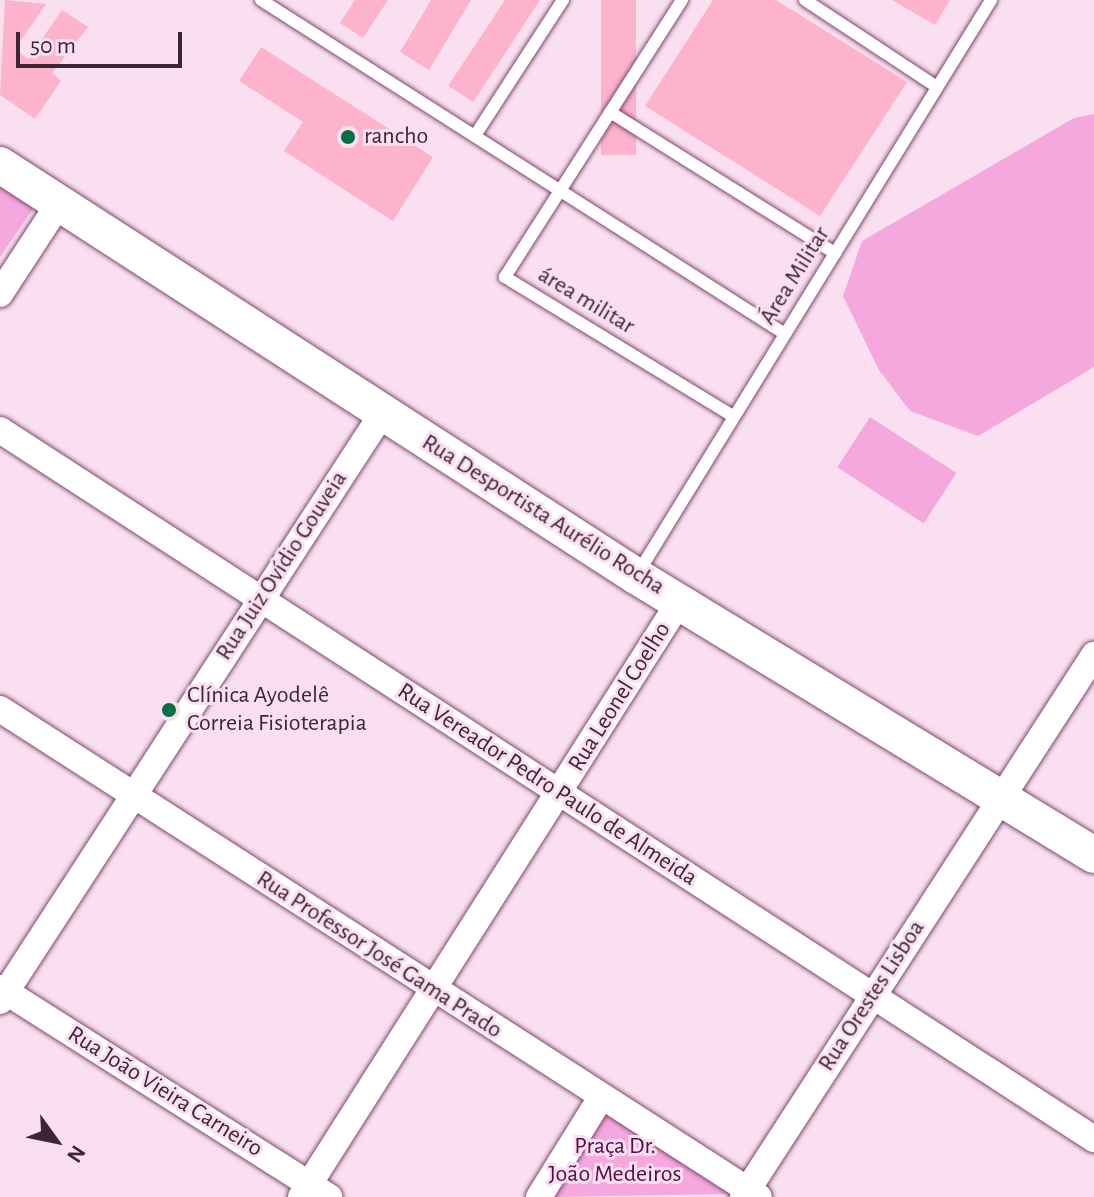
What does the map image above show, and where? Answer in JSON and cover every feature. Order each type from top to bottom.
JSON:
[{"type":"street","name":"Rua Desportista Aurélio Rocha","points":[[0,165],[636,576],[1094,855]]},
{"type":"street","points":[[0,294],[58,205]]},
{"type":"street","name":"Rua Juiz Ovídio Gouveia","points":[[2,994],[382,414]]},
{"type":"street","name":"Rua Vereador Pedro Paulo de Almeida","points":[[0,430],[560,795],[872,992],[1094,1139]]},
{"type":"street","name":"Rua Leonel Coelho","points":[[313,1193],[430,991],[560,795],[680,601]]},
{"type":"street","name":"Rua Orestes Lisboa","points":[[750,1194],[872,992],[1005,799],[1094,655]]},
{"type":"street","name":"Rua Professor José Gama Prado","points":[[0,709],[135,793],[430,991],[750,1194]]},
{"type":"street","name":"Rua João Vieira Carneiro","points":[[2,994],[313,1193]]},
{"type":"street","points":[[539,1197],[600,1099]]},
{"type":"lane","name":"área militar","points":[[261,0],[476,134],[785,334]]},
{"type":"lane","points":[[476,134],[563,0]]},
{"type":"lane","name":"área militar","points":[[682,0],[505,277],[734,417]]},
{"type":"lane","points":[[805,0],[937,87]]},
{"type":"lane","name":"Área Militar","points":[[636,576],[991,0]]},
{"type":"lane","name":"área militar","points":[[610,112],[835,253]]},
{"type":"green space","points":[[1094,114],[1094,367],[978,436],[910,411],[879,370],[843,296],[862,241],[1074,118]]},
{"type":"green space","points":[[0,185],[35,206],[0,257]]},
{"type":"green space","points":[[870,417],[956,473],[924,523],[837,467]]},
{"type":"green space","name":"Praça Dr. João Medeiros","points":[[604,1112],[735,1194],[550,1197]]},
{"type":"building","points":[[5,0],[46,4],[15,49],[28,59],[62,10],[88,27],[52,73],[61,81],[35,119],[0,95]]},
{"type":"building","points":[[355,0],[388,0],[363,38],[340,23]]},
{"type":"building","points":[[431,0],[471,0],[429,70],[400,52]]},
{"type":"building","points":[[505,0],[540,0],[473,102],[448,86]]},
{"type":"building","points":[[601,0],[636,0],[636,155],[601,155]]},
{"type":"building","points":[[713,0],[776,0],[907,82],[820,216],[645,106]]},
{"type":"building","points":[[892,0],[950,0],[935,25]]},
{"type":"building","name":"rancho","points":[[261,47],[433,157],[393,221],[284,151],[303,122],[239,81]]},
{"type":"place","name":"rancho","points":[[348,137]]},
{"type":"place","name":"Clínica Ayodelê Correia Fisioterapia","points":[[169,710]]}]
